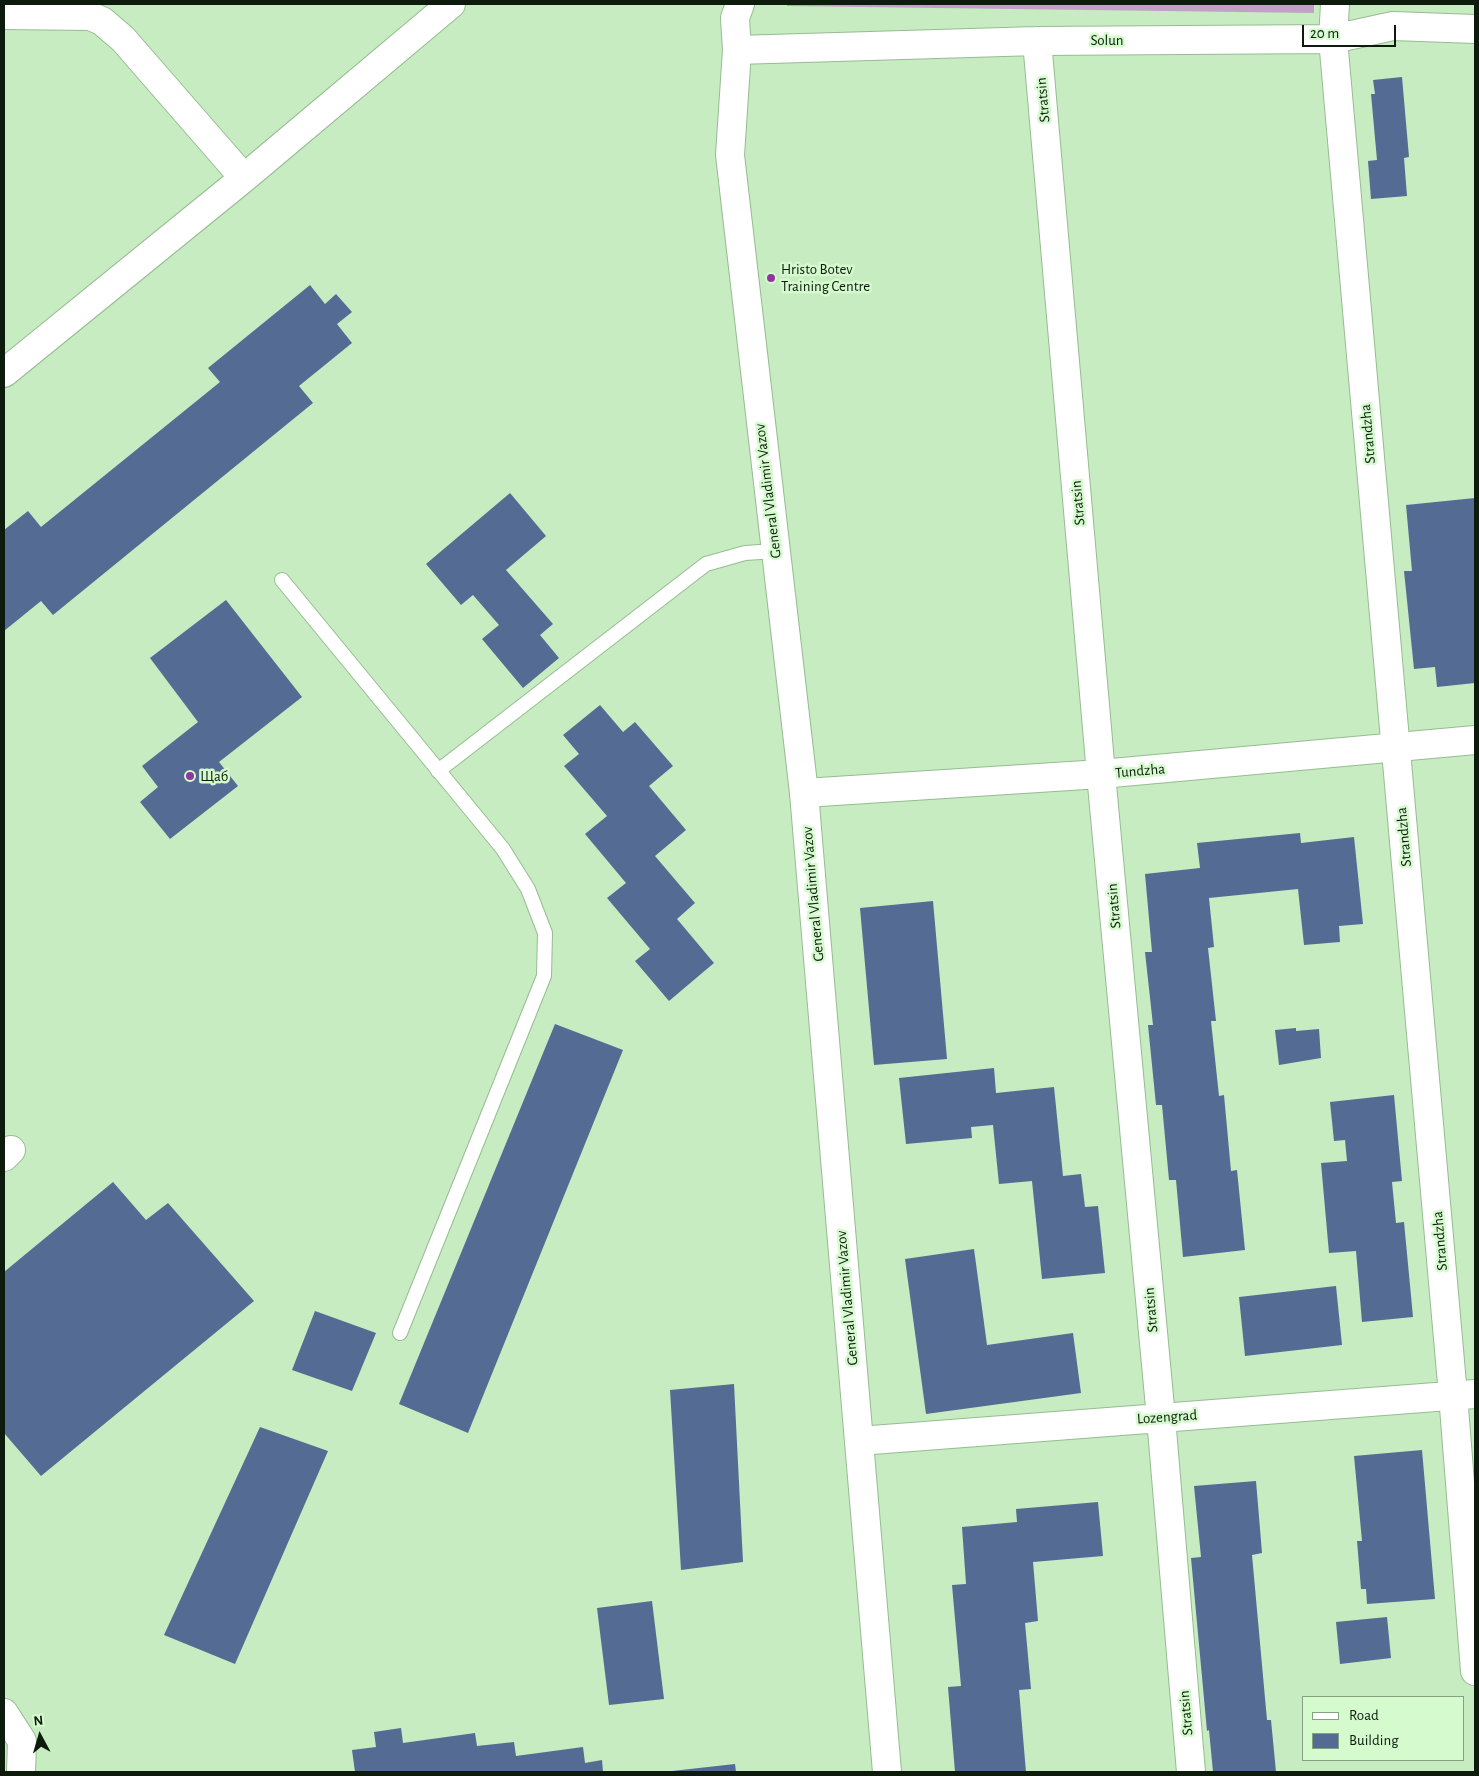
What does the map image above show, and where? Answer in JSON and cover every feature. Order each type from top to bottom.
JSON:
[{"type":"street","points":[[4,373],[244,178],[451,4]]},
{"type":"street","name":"Strandzha","points":[[1335,4],[1333,38],[1396,746],[1464,1394],[1475,1671]]},
{"type":"street","name":"General Vladimir Vazov","points":[[732,8],[737,50],[730,155],[804,793],[887,1772]]},
{"type":"street","points":[[4,15],[90,16],[102,21],[123,39],[244,178]]},
{"type":"street","name":"Solun","points":[[737,50],[1037,41],[1333,38],[1393,26],[1475,29]]},
{"type":"street","name":"Stratsin","points":[[1037,41],[1191,1772]]},
{"type":"street","name":"Tundzha","points":[[804,793],[1101,774],[1475,740]]},
{"type":"street","name":"Lozengrad","points":[[859,1441],[1464,1394]]},
{"type":"street","points":[[4,1713],[22,1741],[21,1772]]},
{"type":"lane","points":[[438,771],[706,564],[745,553],[776,551]]},
{"type":"lane","points":[[282,580],[503,849],[528,889],[545,933],[544,976],[400,1333]]},
{"type":"shaded area","points":[[787,4],[1314,4],[1314,13],[787,6]]},
{"type":"building","points":[[1402,77],[1409,157],[1404,158],[1407,196],[1371,199],[1368,161],[1377,160],[1371,94],[1375,94],[1373,80]]},
{"type":"building","points":[[310,285],[325,304],[336,294],[352,312],[337,324],[352,343],[299,386],[313,403],[53,615],[41,601],[4,631],[4,530],[28,511],[41,527],[220,382],[208,368]]},
{"type":"building","points":[[510,493],[546,536],[506,570],[553,624],[540,635],[559,658],[523,688],[482,639],[499,625],[473,595],[461,605],[426,564]]},
{"type":"building","points":[[1475,498],[1475,683],[1437,687],[1435,667],[1414,669],[1404,571],[1412,571],[1406,505]]},
{"type":"building","points":[[226,600],[302,697],[219,762],[238,786],[170,839],[140,802],[158,787],[142,766],[198,722],[150,658]]},
{"type":"building","points":[[600,705],[623,732],[635,722],[673,766],[649,786],[686,830],[655,856],[695,903],[677,919],[714,963],[669,1001],[635,961],[650,949],[607,898],[626,883],[585,834],[607,816],[564,766],[579,754],[563,735]]},
{"type":"building","points":[[1300,833],[1301,843],[1354,837],[1363,924],[1339,926],[1340,942],[1304,945],[1298,889],[1209,898],[1214,947],[1208,948],[1216,1021],[1211,1021],[1219,1096],[1224,1095],[1231,1171],[1237,1170],[1245,1250],[1183,1257],[1176,1180],[1169,1180],[1162,1105],[1156,1105],[1148,1025],[1153,1025],[1145,952],[1152,952],[1145,874],[1200,868],[1197,843]]},
{"type":"building","points":[[933,901],[947,1059],[874,1065],[860,908]]},
{"type":"building","points":[[555,1024],[623,1050],[468,1433],[399,1404]]},
{"type":"building","points":[[1296,1028],[1296,1031],[1319,1029],[1321,1058],[1279,1065],[1275,1030]]},
{"type":"building","points":[[994,1068],[996,1093],[1054,1087],[1063,1176],[1081,1174],[1085,1207],[1098,1206],[1105,1273],[1042,1279],[1032,1181],[999,1184],[993,1125],[971,1127],[972,1138],[906,1144],[899,1078]]},
{"type":"building","points":[[1394,1095],[1402,1181],[1392,1182],[1396,1223],[1404,1222],[1413,1317],[1362,1322],[1356,1251],[1329,1253],[1321,1163],[1347,1161],[1345,1140],[1334,1141],[1330,1102]]},
{"type":"building","points":[[113,1182],[146,1220],[168,1203],[254,1301],[41,1476],[4,1433],[4,1272]]},
{"type":"building","points":[[974,1249],[987,1345],[1073,1333],[1081,1393],[926,1414],[905,1259]]},
{"type":"building","points":[[1336,1286],[1342,1345],[1245,1356],[1239,1297]]},
{"type":"building","points":[[315,1311],[376,1333],[352,1391],[292,1370]]},
{"type":"building","points":[[734,1384],[743,1562],[681,1570],[670,1390]]},
{"type":"building","points":[[260,1427],[328,1451],[235,1664],[164,1635]]},
{"type":"building","points":[[1422,1450],[1435,1599],[1367,1604],[1366,1589],[1361,1589],[1357,1541],[1362,1541],[1354,1456]]},
{"type":"building","points":[[1256,1481],[1262,1553],[1252,1555],[1267,1720],[1271,1720],[1276,1772],[1213,1772],[1209,1730],[1207,1731],[1191,1558],[1201,1557],[1194,1486]]},
{"type":"building","points":[[1098,1502],[1103,1556],[1033,1562],[1038,1621],[1025,1623],[1031,1689],[1019,1690],[1026,1772],[955,1772],[948,1687],[961,1686],[952,1585],[966,1584],[962,1527],[1017,1522],[1016,1509]]},
{"type":"building","points":[[652,1601],[664,1699],[609,1705],[597,1608]]},
{"type":"building","points":[[1387,1617],[1391,1658],[1340,1664],[1336,1622]]},
{"type":"building","points":[[401,1728],[403,1743],[475,1733],[477,1746],[514,1742],[516,1756],[583,1747],[585,1763],[602,1760],[603,1772],[355,1772],[352,1750],[376,1747],[374,1732]]},
{"type":"building","points":[[735,1764],[736,1772],[672,1772],[672,1771]]},
{"type":"place","name":"Hristo Botev Training Centre","points":[[771,278]]},
{"type":"place","name":"Щаб","points":[[190,776]]}]
